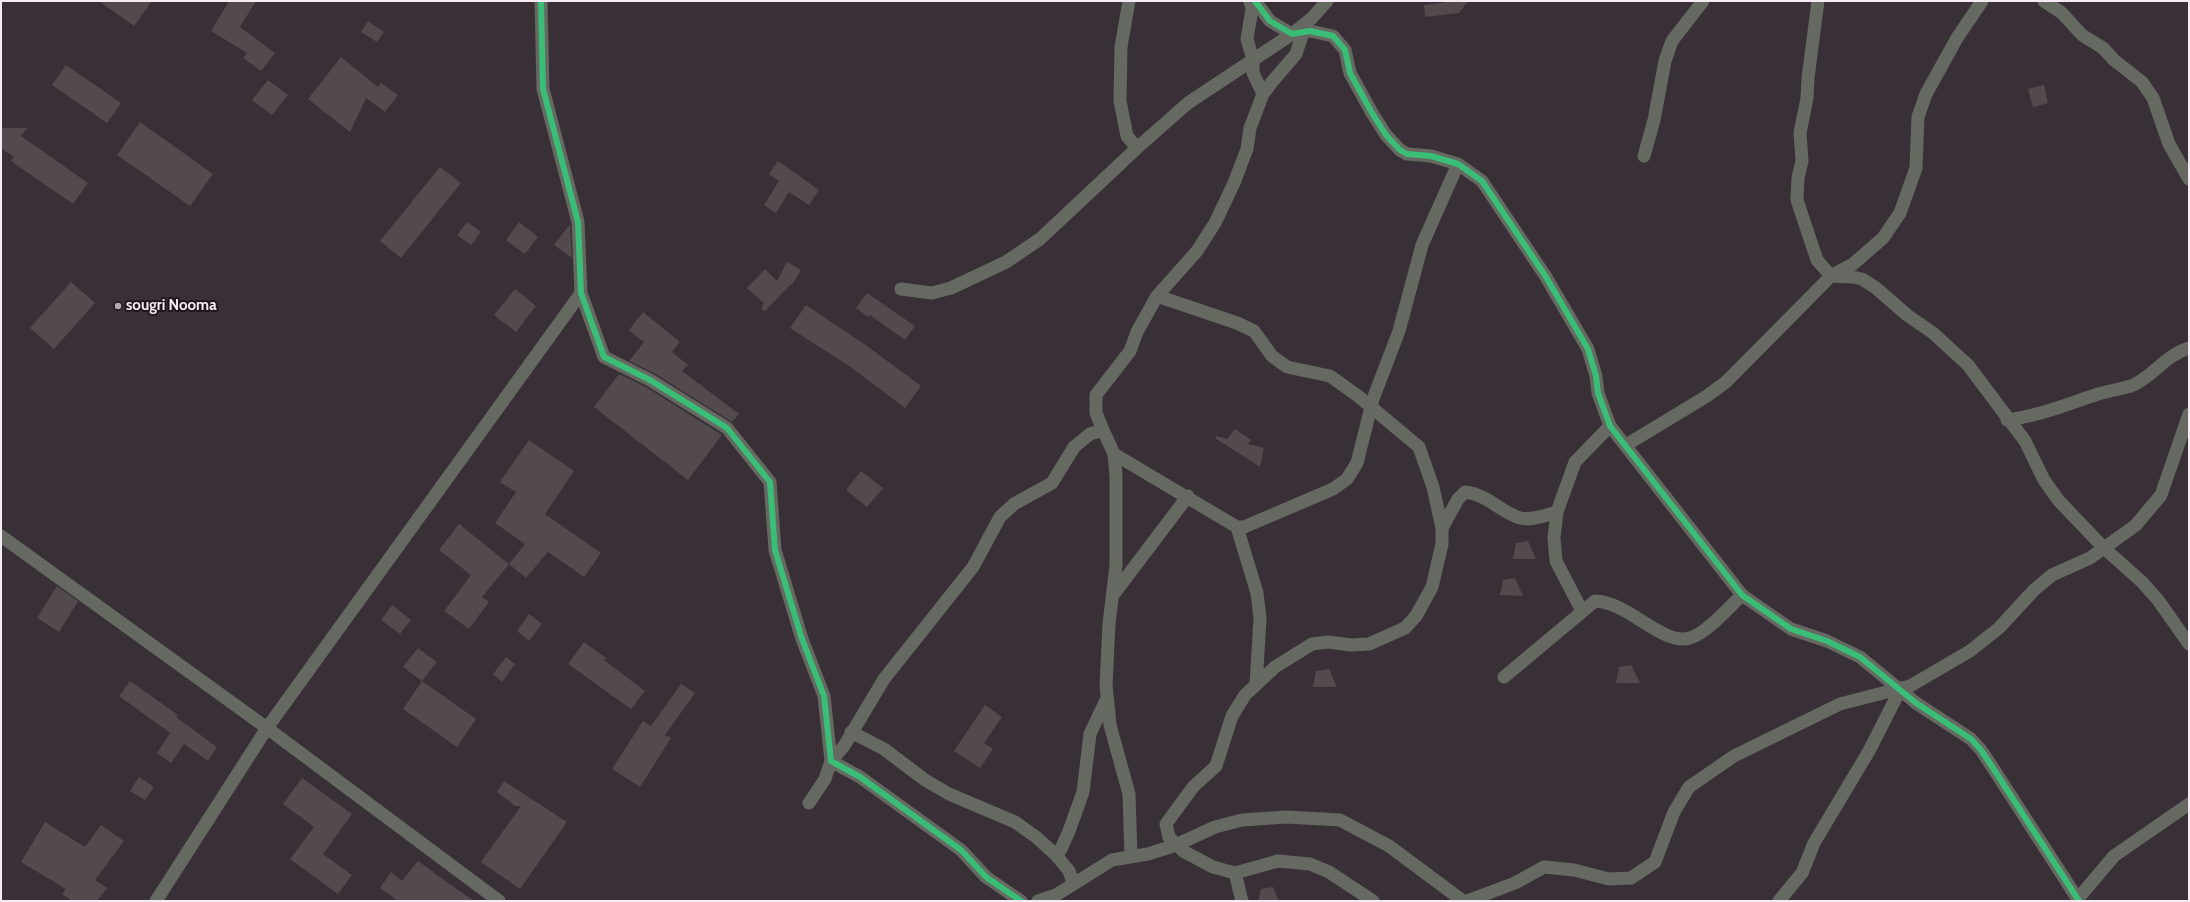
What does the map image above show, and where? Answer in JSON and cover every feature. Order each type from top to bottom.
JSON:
[{"type":"street","points":[[541,1],[543,89],[578,222],[581,293],[604,357],[650,380],[727,428],[770,482],[775,550],[802,639],[824,696],[831,760],[825,779],[808,803]]},
{"type":"street","points":[[1129,1],[1121,47],[1120,101],[1128,136],[1137,148]]},
{"type":"street","points":[[1250,1],[1252,9],[1247,39],[1253,60],[1253,73],[1263,94]]},
{"type":"street","points":[[1131,857],[1129,794],[1110,725],[1107,698],[1109,624],[1116,565],[1114,454],[1096,413],[1096,395],[1130,351],[1137,332],[1157,296],[1205,239],[1222,209],[1248,149],[1250,128],[1263,94],[1296,54],[1302,39],[1270,21],[1255,1]]},
{"type":"street","points":[[901,289],[932,293],[951,288],[1006,262],[1040,239],[1137,148],[1188,103],[1292,34],[1312,18],[1327,1]]},
{"type":"street","points":[[1644,156],[1654,120],[1665,61],[1672,41],[1703,1]]},
{"type":"street","points":[[1818,1],[1808,78],[1807,98],[1800,133],[1802,161],[1798,178],[1797,200],[1817,260],[1831,276],[1862,279],[1932,333],[1968,365],[1997,402],[2007,420],[2028,446],[2044,480],[2059,501],[2104,548],[2142,582],[2158,600],[2189,644]]},
{"type":"street","points":[[1626,445],[1702,399],[1726,382],[1831,276],[1853,264],[1883,238],[1900,213],[1916,168],[1918,117],[1926,94],[1957,38],[1982,1]]},
{"type":"street","points":[[2044,1],[2062,13],[2082,35],[2103,48],[2114,60],[2142,82],[2153,98],[2177,162],[2189,179]]},
{"type":"street","points":[[1292,34],[1310,32],[1332,36],[1345,50],[1350,73],[1372,113],[1386,135],[1400,150],[1406,154],[1431,156],[1458,164],[1482,181],[1546,277],[1588,350],[1596,376],[1598,393],[1610,426],[1742,595],[1791,629],[1827,641],[1860,657],[1916,703],[1970,739],[1981,750],[2078,901],[2114,856],[2189,804]]},
{"type":"street","points":[[1114,454],[1188,496],[1237,527],[1244,527],[1333,489],[1346,479],[1357,463],[1385,365],[1399,331],[1422,245],[1458,164]]},
{"type":"street","points":[[156,901],[267,728],[581,293]]},
{"type":"street","points":[[1157,296],[1236,323],[1254,331],[1272,356],[1286,367],[1330,376],[1358,396],[1419,447],[1433,487],[1442,528],[1442,544],[1432,587],[1424,605],[1405,628],[1369,644],[1351,645],[1328,642],[1312,644],[1275,667],[1245,695],[1232,716],[1216,766],[1193,787],[1166,824],[1169,837],[1176,845],[1190,856],[1213,867],[1235,873],[1278,861],[1310,864],[1329,872],[1373,901]]},
{"type":"street","points":[[2007,420],[2023,418],[2131,386],[2167,358],[2189,348]]},
{"type":"street","points":[[1467,901],[1515,883],[1544,867],[1574,870],[1609,879],[1631,878],[1655,862],[1674,812],[1689,787],[1734,756],[1820,712],[1840,704],[1900,690],[1910,686],[1980,644],[1999,628],[2034,590],[2052,576],[2090,558],[2130,531],[2161,495],[2189,414]]},
{"type":"street","points":[[1582,611],[1556,561],[1554,538],[1557,512],[1575,462],[1610,426]]},
{"type":"street","points":[[831,760],[844,746],[884,679],[973,566],[1000,518],[1014,504],[1052,483],[1074,447],[1090,434],[1103,430]]},
{"type":"street","points":[[1442,528],[1458,499],[1465,492],[1476,493],[1521,518],[1530,518],[1557,512]]},
{"type":"street","points":[[1113,595],[1188,496]]},
{"type":"street","points":[[1237,527],[1257,594],[1259,612],[1256,685]]},
{"type":"street","points":[[1,536],[267,728],[499,901]]},
{"type":"street","points":[[1504,677],[1595,601],[1614,604],[1666,636],[1690,638],[1705,629],[1742,595]]},
{"type":"street","points":[[1779,901],[1802,873],[1814,843],[1869,752],[1900,690]]},
{"type":"street","points":[[1056,855],[1061,850],[1083,792],[1090,734],[1107,698]]},
{"type":"street","points":[[851,732],[884,749],[925,780],[949,794],[1015,822],[1036,837],[1056,855],[1069,871],[1073,883]]},
{"type":"street","points":[[831,760],[860,777],[961,850],[986,877],[1021,901]]},
{"type":"street","points":[[1038,901],[1056,895],[1112,860],[1148,854],[1176,845],[1215,827],[1242,820],[1280,817],[1340,820],[1389,846],[1463,901]]},
{"type":"street","points":[[1235,873],[1242,901]]},
{"type":"building","points":[[99,1],[152,1],[134,26]]},
{"type":"building","points":[[229,1],[256,1],[240,27],[275,53],[261,71],[243,58],[247,53],[211,31]]},
{"type":"building","points":[[1468,1],[1459,13],[1425,17],[1424,5]]},
{"type":"building","points":[[368,21],[384,32],[377,42],[361,32]]},
{"type":"building","points":[[341,57],[378,87],[381,83],[398,95],[385,112],[366,98],[350,132],[308,99]]},
{"type":"building","points":[[66,65],[121,103],[107,123],[52,85]]},
{"type":"building","points":[[268,80],[288,95],[272,115],[252,100]]},
{"type":"building","points":[[2044,85],[2048,103],[2033,107],[2028,89]]},
{"type":"building","points":[[140,122],[213,174],[190,206],[117,155]]},
{"type":"building","points":[[1,128],[27,128],[21,136],[88,183],[73,204],[11,161],[14,157],[1,148]]},
{"type":"building","points":[[778,161],[819,190],[809,205],[789,192],[776,213],[764,205],[779,181],[769,174]]},
{"type":"building","points":[[440,167],[461,183],[401,258],[380,241]]},
{"type":"building","points":[[467,222],[481,232],[471,245],[457,235]]},
{"type":"building","points":[[519,222],[538,237],[525,254],[506,240]]},
{"type":"building","points":[[570,224],[572,258],[554,245]]},
{"type":"building","points":[[787,262],[801,270],[792,285],[791,284],[765,311],[761,309],[764,303],[747,288],[765,269],[777,281]]},
{"type":"building","points":[[71,282],[95,303],[54,349],[30,328]]},
{"type":"building","points":[[515,289],[536,306],[516,332],[494,315]]},
{"type":"building","points":[[867,293],[915,326],[905,340],[870,315],[868,317],[856,308]]},
{"type":"building","points":[[806,305],[867,346],[921,386],[905,408],[852,368],[790,328]]},
{"type":"building","points":[[643,312],[680,342],[672,352],[688,365],[682,371],[739,414],[732,422],[654,373],[629,361],[644,342],[629,330]]},
{"type":"building","points":[[619,374],[646,387],[722,435],[688,480],[594,407]]},
{"type":"building","points":[[1235,429],[1251,440],[1248,444],[1264,448],[1260,467],[1215,438],[1216,436],[1227,439]]},
{"type":"building","points":[[529,440],[574,471],[545,514],[601,553],[584,577],[548,552],[526,578],[509,564],[525,544],[495,523],[516,492],[500,482]]},
{"type":"building","points":[[861,471],[883,488],[867,507],[846,490]]},
{"type":"building","points":[[459,524],[509,564],[482,597],[489,602],[469,629],[444,611],[471,575],[439,550]]},
{"type":"building","points":[[1528,541],[1536,559],[1513,559],[1516,543]]},
{"type":"building","points":[[1515,578],[1523,596],[1500,595],[1503,580]]},
{"type":"building","points":[[57,586],[78,601],[59,632],[37,618]]},
{"type":"building","points":[[392,605],[411,620],[400,634],[381,620]]},
{"type":"building","points":[[529,614],[542,624],[529,641],[517,631]]},
{"type":"building","points":[[584,642],[606,658],[604,660],[645,691],[631,709],[568,664]]},
{"type":"building","points":[[418,648],[437,662],[422,681],[403,667]]},
{"type":"building","points":[[506,657],[515,664],[502,682],[493,674]]},
{"type":"building","points":[[1631,665],[1640,683],[1616,683],[1619,667]]},
{"type":"building","points":[[1329,669],[1337,687],[1313,687],[1316,671]]},
{"type":"building","points":[[130,681],[178,715],[176,717],[217,747],[208,761],[184,744],[171,763],[157,753],[170,733],[119,696]]},
{"type":"building","points":[[422,681],[476,719],[457,747],[403,709]]},
{"type":"building","points":[[681,684],[695,693],[665,735],[671,738],[640,787],[612,769],[643,721],[651,726]]},
{"type":"building","points":[[985,705],[1002,717],[984,743],[993,749],[980,768],[954,751]]},
{"type":"building","points":[[139,777],[154,787],[145,800],[130,791]]},
{"type":"building","points":[[302,778],[352,814],[323,854],[352,875],[338,894],[290,859],[314,827],[283,804]]},
{"type":"building","points":[[504,781],[567,822],[520,889],[481,862],[521,806],[515,806],[497,792]]},
{"type":"building","points":[[45,822],[85,847],[101,825],[124,841],[95,880],[107,888],[97,901],[72,901],[62,894],[66,889],[21,862]]},
{"type":"building","points":[[418,861],[474,901],[398,901],[380,888],[391,872],[402,881]]},
{"type":"building","points":[[1273,887],[1279,901],[1258,901],[1261,889]]},
{"type":"cycle path","points":[[541,1],[543,89],[578,222],[581,293],[604,357],[650,380],[727,428],[770,482],[775,550],[802,639],[824,696],[831,761],[860,777],[961,850],[986,877],[1021,901]]},
{"type":"cycle path","points":[[1255,1],[1270,21],[1292,34],[1310,31],[1333,36],[1345,50],[1350,73],[1372,113],[1386,135],[1400,150],[1407,154],[1431,156],[1458,164],[1482,181],[1546,277],[1588,349],[1596,376],[1598,393],[1610,426],[1742,595],[1791,629],[1827,641],[1860,657],[1916,703],[1971,739],[1981,750],[2079,901]]},
{"type":"place","name":"sougri Nooma","points":[[118,306]]}]
